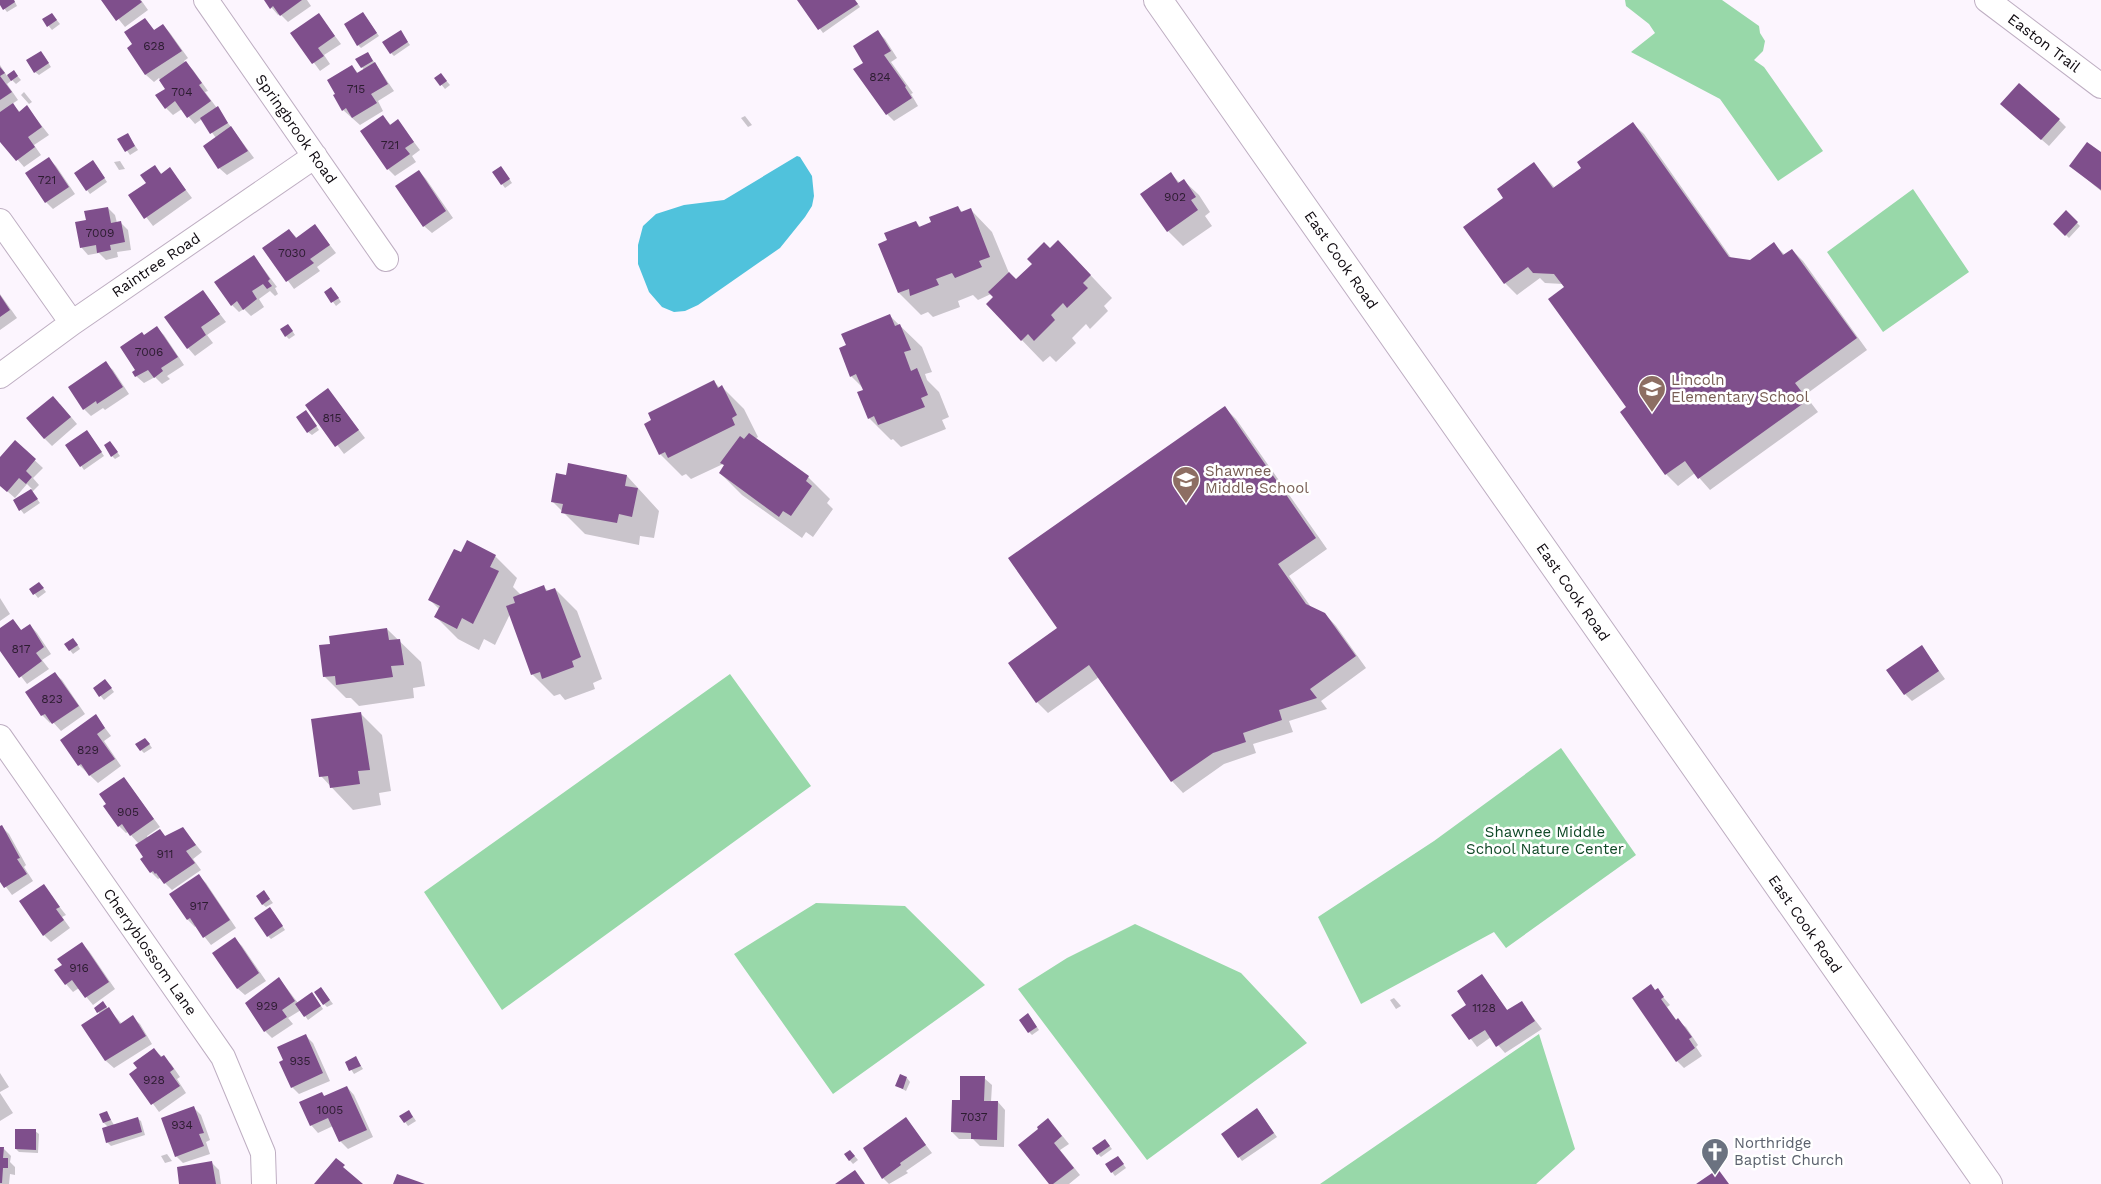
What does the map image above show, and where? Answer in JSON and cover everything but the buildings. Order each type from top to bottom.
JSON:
[{"type":"main road","name":"East Cook Road","points":[[1158,0],[1988,1184]]},
{"type":"street","name":"Springbrook Road","points":[[206,0],[386,258]]},
{"type":"street","name":"Easton Trail","points":[[1986,0],[2101,86]]},
{"type":"street","name":"Raintree Road","points":[[0,376],[72,323],[315,156]]},
{"type":"street","points":[[0,221],[72,323]]},
{"type":"street","name":"Cherryblossom Lane","points":[[0,737],[223,1057],[262,1153],[264,1184]]},
{"type":"green space","points":[[1625,0],[1722,0],[1759,26],[1760,33],[1765,41],[1763,51],[1754,60],[1764,67],[1823,151],[1778,181],[1720,99],[1631,52],[1655,33],[1649,24],[1626,6]]},
{"type":"green space","points":[[1913,189],[1969,272],[1883,332],[1827,252]]},
{"type":"green space","points":[[730,674],[811,786],[502,1010],[424,892]]},
{"type":"green space","name":"Shawnee Middle School Nature Center","points":[[1561,748],[1636,855],[1506,948],[1494,932],[1361,1004],[1318,917],[1434,841]]},
{"type":"green space","points":[[816,903],[905,906],[985,985],[833,1094],[734,954]]},
{"type":"green space","points":[[1135,924],[1241,973],[1307,1043],[1147,1160],[1018,989],[1067,958]]},
{"type":"green space","points":[[1539,1034],[1575,1149],[1536,1184],[1320,1184]]},
{"type":"water","points":[[797,156],[800,157],[812,176],[814,196],[812,206],[805,217],[780,248],[698,305],[685,311],[674,312],[662,307],[649,292],[638,264],[638,245],[643,226],[656,214],[684,205],[724,200]]},
{"type":"place","name":"Lincoln Elementary School","points":[[1652,413]]},
{"type":"place","name":"Shawnee Middle School","points":[[1186,504]]},
{"type":"place","name":"Northridge Baptist Church","points":[[1715,1176]]}]
